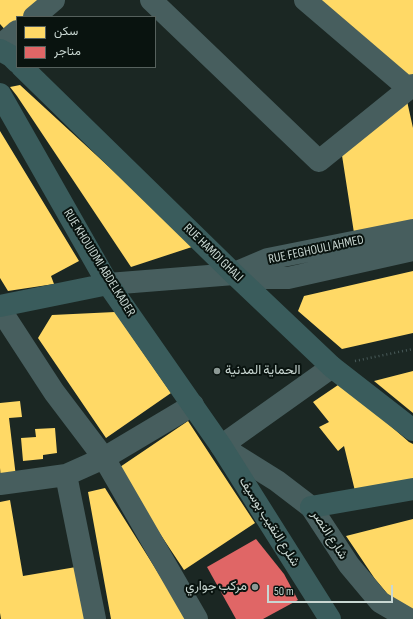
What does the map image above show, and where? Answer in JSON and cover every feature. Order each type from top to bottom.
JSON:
[{"type":"main road","points":[[0,50],[11,56],[16,61]]},
{"type":"main road","name":"RUE HAMDI GHALI","points":[[23,68],[234,274],[332,366],[413,430]]},
{"type":"main road","name":"RUE KHOUIDMI ABDELKADER","points":[[0,94],[108,284],[221,446]]},
{"type":"main road","points":[[0,306],[108,284]]},
{"type":"main road","name":"شلرع النقيب بوسيف","points":[[221,446],[330,619]]},
{"type":"main road","points":[[311,507],[413,489]]},
{"type":"street","points":[[35,16],[54,0]]},
{"type":"street","points":[[150,0],[319,160],[411,87],[305,0]]},
{"type":"street","points":[[0,46],[16,32]]},
{"type":"street","name":"RUE FEGHOULI AHMED","points":[[234,274],[268,259],[413,230]]},
{"type":"street","name":"RUE FEGHOULI AHMED","points":[[234,274],[264,278],[288,278],[413,250]]},
{"type":"street","points":[[108,284],[234,274]]},
{"type":"street","points":[[0,309],[54,392],[104,458],[197,619]]},
{"type":"street","points":[[221,446],[332,366]]},
{"type":"street","points":[[0,484],[66,475],[104,458],[193,405]]},
{"type":"street","name":"شارع النصر","points":[[221,446],[277,481],[311,507],[349,565],[380,602],[409,619]]},
{"type":"street","points":[[66,475],[95,619]]},
{"type":"path","points":[[332,366],[413,349]]},
{"type":"building: سكن","points":[[0,0],[45,0],[26,16],[16,16],[16,25],[7,32],[0,24]]},
{"type":"building: سكن","points":[[316,0],[413,0],[413,77],[409,81]]},
{"type":"building: سكن","points":[[20,85],[195,246],[131,267],[10,87]]},
{"type":"building: سكن","points":[[407,101],[413,128],[413,220],[354,233],[341,149]]},
{"type":"building: سكن","points":[[0,131],[79,261],[51,276],[54,284],[8,291],[0,278]]},
{"type":"building: سكن","points":[[413,271],[413,333],[342,349],[298,311],[304,296]]},
{"type":"building: سكن","points":[[115,312],[171,393],[106,438],[38,338],[52,315]]},
{"type":"building: سكن","points":[[413,371],[413,413],[374,381]]},
{"type":"building: سكن","points":[[341,383],[413,444],[413,479],[355,491],[344,446],[338,451],[319,427],[329,422],[313,402]]},
{"type":"building: سكن","points":[[20,401],[22,417],[9,418],[16,477],[1,479],[0,403]]},
{"type":"building: سكن","points":[[188,421],[255,523],[184,570],[117,469]]},
{"type":"building: سكن","points":[[55,428],[57,453],[43,455],[43,459],[23,461],[21,438],[36,437],[35,429]]},
{"type":"building: سكن","points":[[105,488],[187,619],[111,619],[88,492]]},
{"type":"building: سكن","points":[[10,500],[23,576],[82,566],[91,619],[1,619],[0,502]]},
{"type":"building: سكن","points":[[413,519],[413,611],[396,604],[375,579],[346,536]]},
{"type":"building: متاجر","name":"مركب جواري","points":[[256,539],[284,574],[298,600],[263,619],[236,619],[207,567]]},
{"type":"place","name":"الحماية المدنية","points":[[217,371]]},
{"type":"place","name":"مركب جواري","points":[[255,587]]}]
